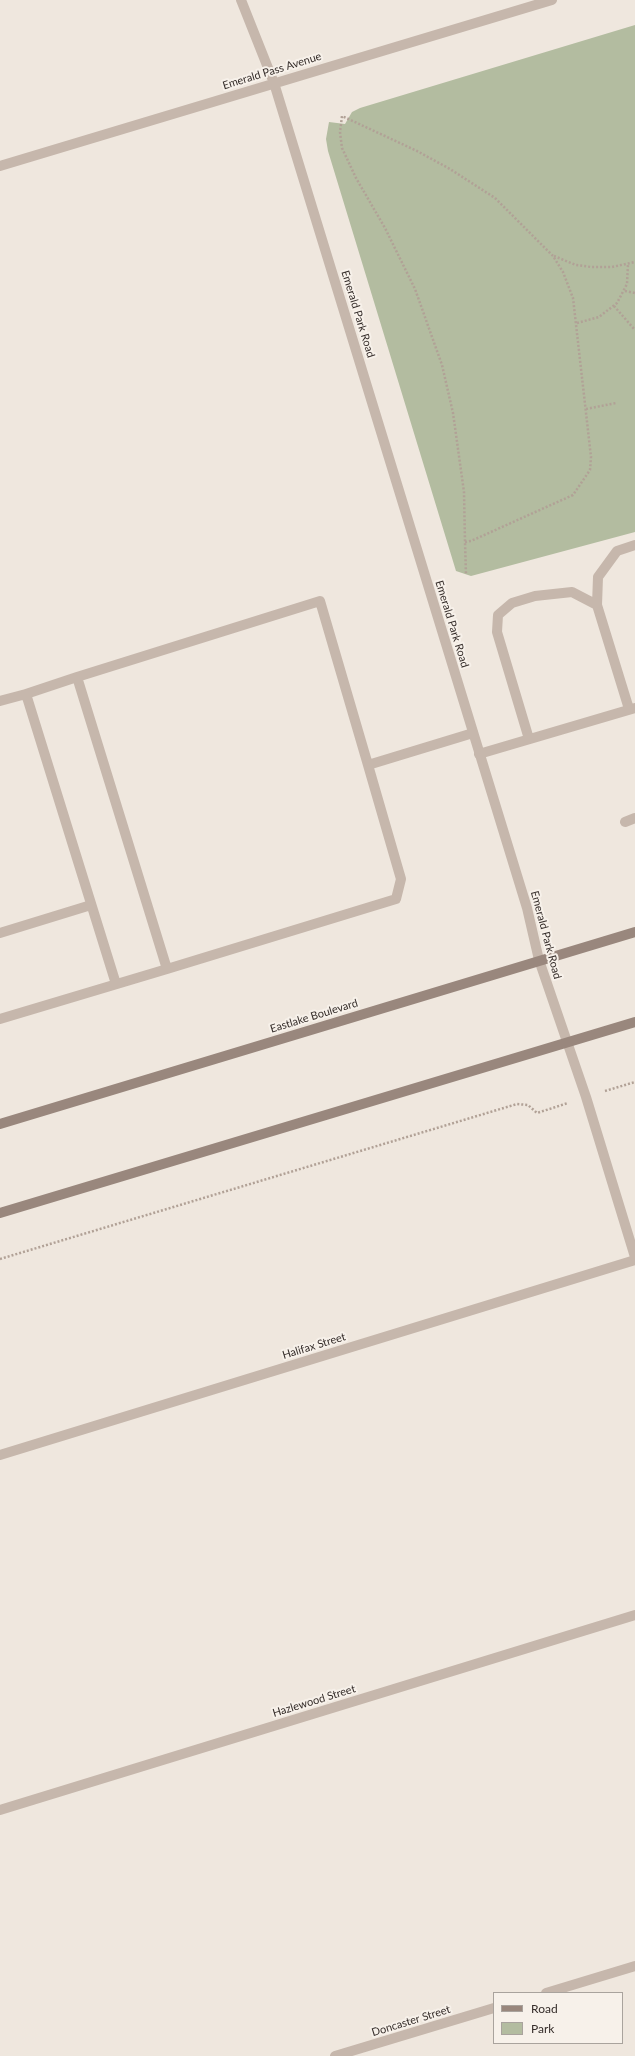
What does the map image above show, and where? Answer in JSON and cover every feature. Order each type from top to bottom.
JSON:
[{"type":"main road","name":"Eastlake Boulevard","points":[[0,1124],[538,960],[635,932]]},
{"type":"main road","points":[[0,1213],[635,1022]]},
{"type":"street","name":"Emerald Park Road","points":[[241,0],[274,83],[527,908],[538,960],[586,1097],[635,1258]]},
{"type":"street","name":"Emerald Pass Avenue","points":[[0,166],[552,0]]},
{"type":"street","points":[[479,754],[632,708],[597,604],[598,577],[617,551],[635,545]]},
{"type":"street","points":[[529,739],[496,632],[498,615],[512,603],[535,596],[572,592],[597,604]]},
{"type":"street","points":[[0,701],[320,601],[401,879],[396,899],[0,1019]]},
{"type":"street","points":[[77,677],[167,969]]},
{"type":"street","points":[[26,694],[116,984]]},
{"type":"street","points":[[368,765],[473,733]]},
{"type":"street","points":[[0,933],[91,905]]},
{"type":"street","name":"Halifax Street","points":[[0,1455],[635,1258]]},
{"type":"street","name":"Hazlewood Street","points":[[0,1810],[635,1616]]},
{"type":"street","points":[[549,1992],[635,1966]]},
{"type":"street","name":"Doncaster Street","points":[[335,2056],[493,2008]]},
{"type":"path","points":[[465,542],[471,541],[567,498],[577,491],[591,465],[577,323],[569,284],[553,256],[525,226],[495,198],[450,169],[342,116],[340,132],[342,148],[356,178],[385,228],[415,289],[442,366],[452,413],[464,492],[465,542],[466,575]]},
{"type":"path","points":[[553,256],[576,265],[591,268],[635,262]]},
{"type":"path","points":[[577,323],[599,317],[614,306],[625,291],[628,276],[628,264]]},
{"type":"path","points":[[625,291],[635,293]]},
{"type":"path","points":[[614,306],[635,330]]},
{"type":"path","points":[[586,409],[616,403]]},
{"type":"path","points":[[622,1086],[635,1082]]},
{"type":"path","points":[[0,1259],[517,1104],[528,1105],[536,1113],[543,1111]]},
{"type":"green space","points":[[635,25],[635,532],[471,576],[456,571],[328,151],[326,139],[329,122],[345,124],[352,112],[360,108]]}]
